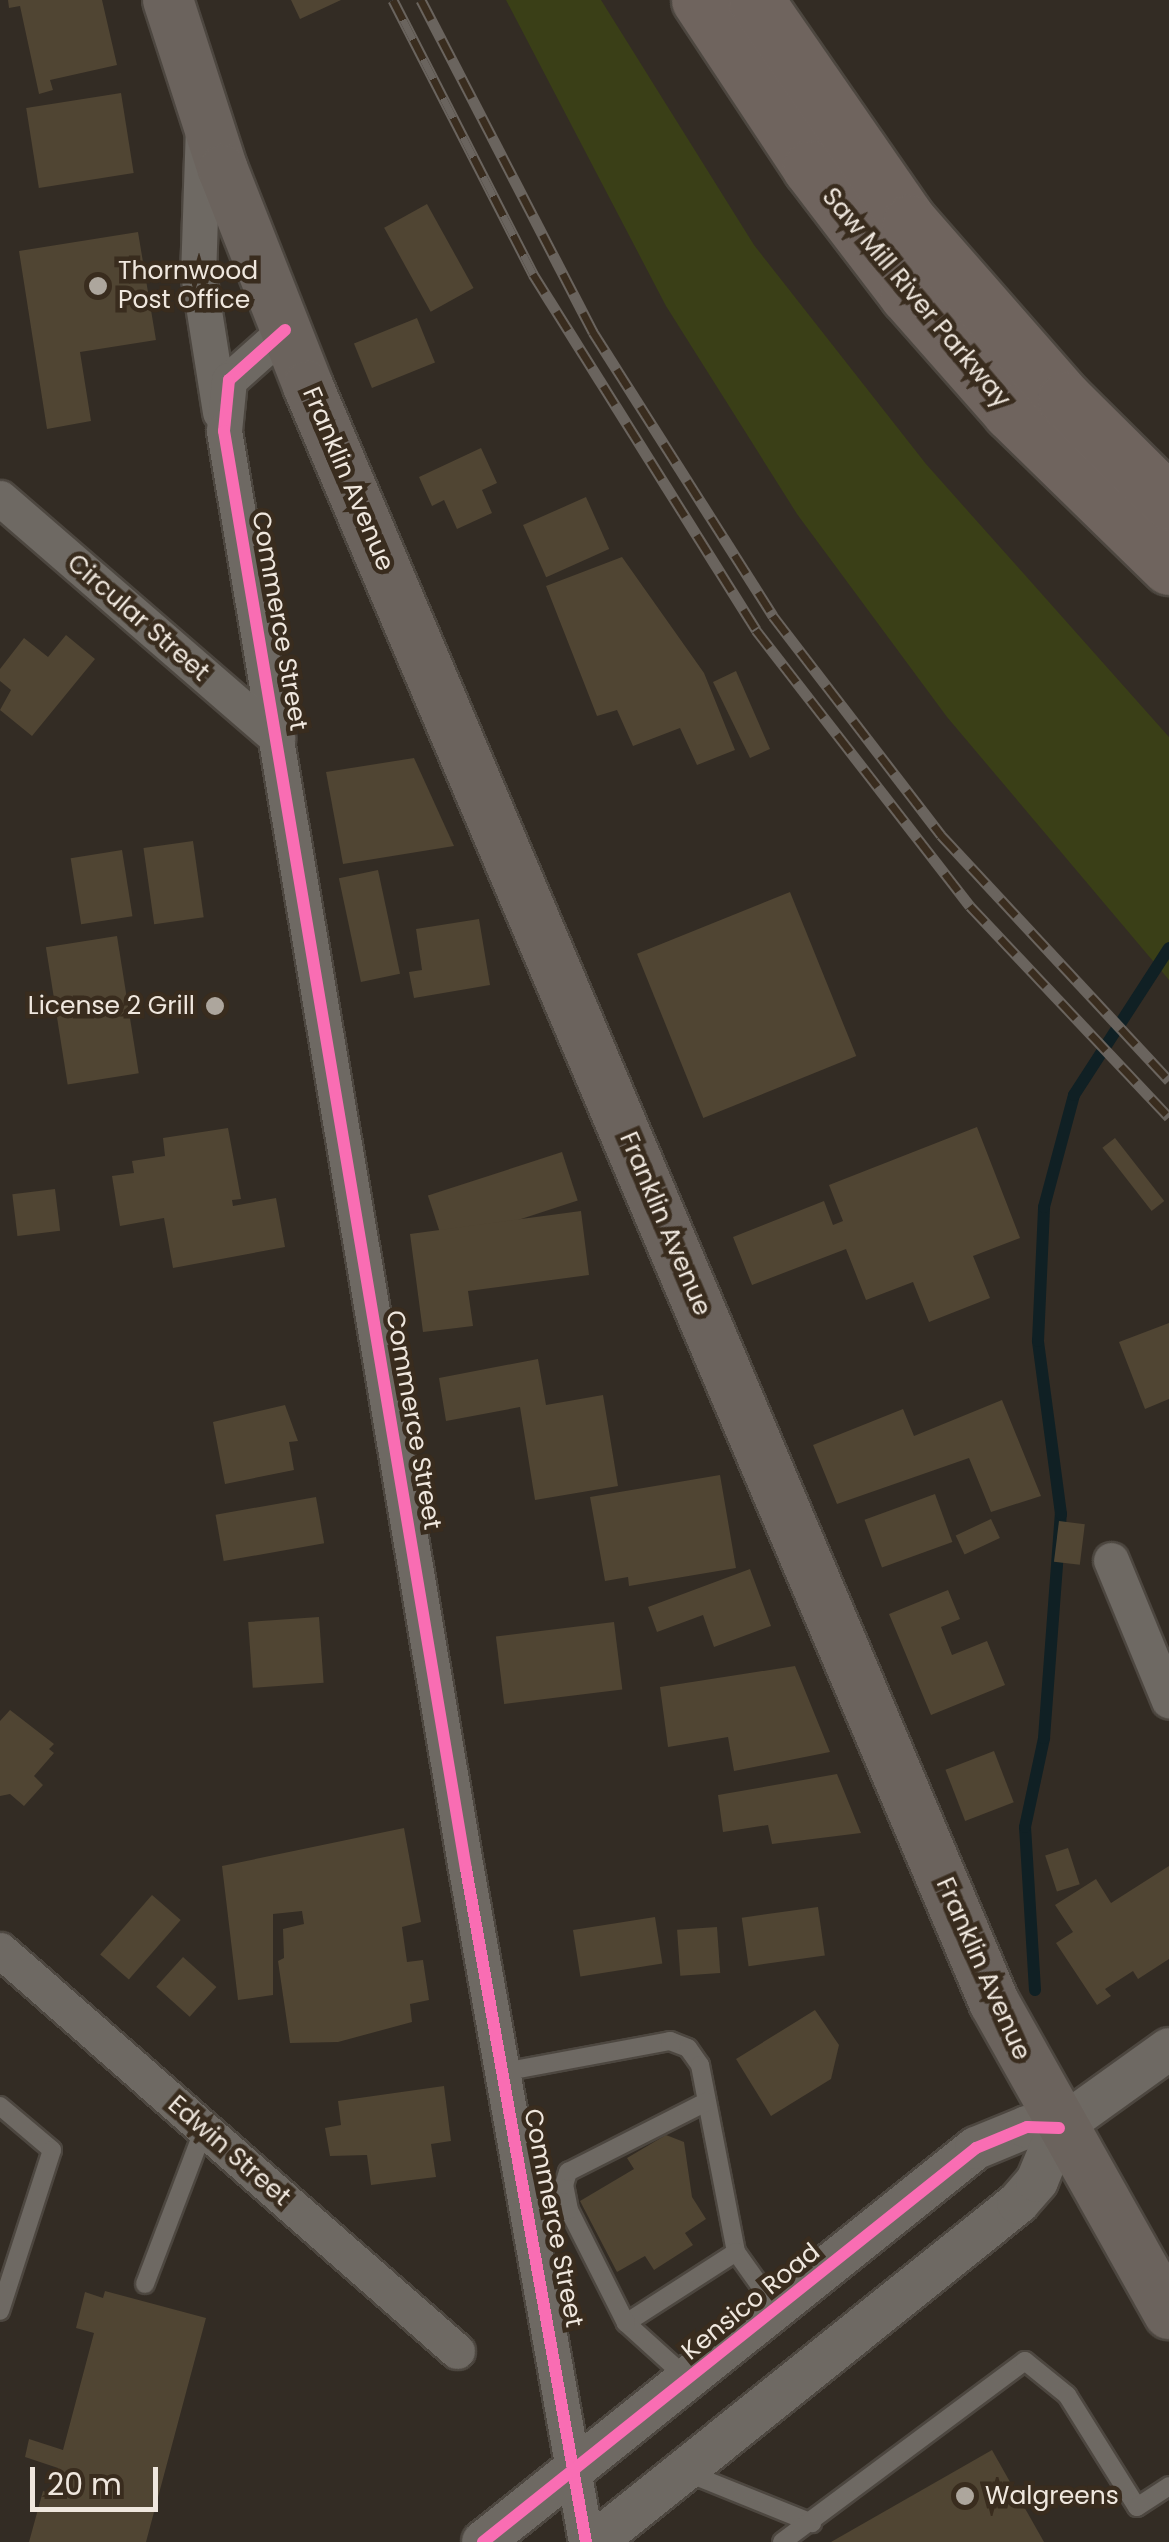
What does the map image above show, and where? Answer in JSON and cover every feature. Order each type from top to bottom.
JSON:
[{"type":"highway","name":"Saw Mill River Parkway","points":[[699,0],[810,168],[907,296],[1010,412],[1169,568]]},
{"type":"highway","name":"Saw Mill River Parkway","points":[[756,0],[941,259],[1064,399],[1169,502]]},
{"type":"main road","name":"Commerce Street","points":[[168,0],[204,115]]},
{"type":"main road","name":"Franklin Avenue","points":[[204,115],[285,330],[994,2002],[1060,2128],[1169,2314]]},
{"type":"street","name":"Commerce Street","points":[[204,115],[198,273],[586,2542]]},
{"type":"street","name":"Commerce Street","points":[[224,431],[228,380],[285,330]]},
{"type":"street","name":"Circular Street","points":[[0,498],[276,738]]},
{"type":"street","points":[[1111,1560],[1168,1695]]},
{"type":"street","name":"Edwin Street","points":[[0,1950],[457,2350]]},
{"type":"street","points":[[594,2542],[1018,2203],[1037,2181],[1060,2128],[1169,2049]]},
{"type":"street","name":"Kensico Road","points":[[483,2542],[690,2381],[976,2148],[1026,2127],[1060,2128]]},
{"type":"lane","points":[[503,2072],[670,2041],[688,2048],[700,2066],[736,2252],[778,2310]]},
{"type":"lane","points":[[690,2381],[626,2322],[569,2210],[568,2172],[706,2102]]},
{"type":"lane","points":[[0,2106],[52,2150],[0,2309]]},
{"type":"lane","points":[[145,2284],[204,2129]]},
{"type":"lane","points":[[626,2322],[736,2252]]},
{"type":"lane","points":[[782,2542],[1025,2361],[1067,2395],[1137,2507],[1169,2486]]},
{"type":"lane","points":[[683,2470],[812,2523]]},
{"type":"green space","points":[[506,0],[601,0],[754,245],[926,464],[1169,737],[1169,980],[947,717],[797,514],[666,306]]},
{"type":"building","points":[[8,0],[102,0],[117,65],[50,80],[53,90],[39,94],[20,6],[9,8]]},
{"type":"building","points":[[291,0],[341,0],[300,19]]},
{"type":"building","points":[[121,93],[134,173],[39,188],[26,108]]},
{"type":"building","points":[[427,204],[474,288],[431,312],[384,228]]},
{"type":"building","points":[[138,232],[156,340],[80,352],[91,421],[47,429],[19,251]]},
{"type":"building","points":[[417,318],[435,363],[372,388],[354,343]]},
{"type":"building","points":[[481,448],[497,483],[482,490],[492,513],[457,529],[444,500],[432,506],[419,477]]},
{"type":"building","points":[[586,497],[609,549],[546,577],[523,525]]},
{"type":"building","points":[[622,557],[704,673],[735,750],[697,765],[680,728],[633,746],[617,710],[597,716],[546,586]]},
{"type":"building","points":[[66,635],[95,659],[32,736],[0,710],[11,690],[0,681],[0,669],[24,638],[48,657]]},
{"type":"building","points":[[736,671],[770,749],[750,758],[713,682]]},
{"type":"building","points":[[414,758],[454,846],[343,864],[326,772]]},
{"type":"building","points":[[193,841],[204,917],[154,924],[143,848]]},
{"type":"building","points":[[122,850],[132,916],[81,924],[71,858]]},
{"type":"building","points":[[378,870],[400,974],[361,982],[339,878]]},
{"type":"building","points":[[790,892],[856,1056],[703,1118],[637,954]]},
{"type":"building","points":[[479,919],[490,985],[414,998],[409,972],[422,970],[416,929]]},
{"type":"building","points":[[117,936],[139,1073],[68,1085],[46,947]]},
{"type":"building","points":[[977,1127],[1020,1238],[973,1256],[990,1298],[929,1322],[913,1282],[866,1300],[846,1249],[752,1285],[733,1237],[824,1201],[833,1225],[843,1221],[829,1185]]},
{"type":"building","points":[[228,1128],[241,1199],[232,1200],[233,1206],[276,1198],[285,1247],[173,1268],[164,1218],[120,1226],[112,1176],[134,1173],[132,1161],[165,1156],[163,1138]]},
{"type":"building","points":[[1115,1138],[1164,1201],[1152,1211],[1102,1148]]},
{"type":"building","points":[[562,1152],[578,1201],[444,1244],[428,1196]]},
{"type":"building","points":[[55,1189],[60,1231],[17,1236],[12,1194]]},
{"type":"building","points":[[581,1211],[589,1275],[468,1291],[473,1326],[423,1332],[410,1234]]},
{"type":"building","points":[[1169,1323],[1169,1399],[1145,1409],[1119,1342]]},
{"type":"building","points":[[538,1359],[546,1405],[603,1395],[618,1486],[535,1500],[520,1407],[446,1421],[439,1378]]},
{"type":"building","points":[[1002,1400],[1041,1496],[991,1512],[969,1458],[837,1504],[813,1445],[903,1409],[914,1436]]},
{"type":"building","points":[[285,1405],[298,1441],[289,1442],[294,1470],[225,1484],[213,1422]]},
{"type":"building","points":[[720,1475],[736,1568],[629,1586],[628,1577],[605,1581],[590,1497]]},
{"type":"building","points":[[935,1494],[952,1542],[882,1568],[865,1520]]},
{"type":"building","points":[[316,1497],[324,1543],[224,1561],[216,1515]]},
{"type":"building","points":[[991,1519],[1000,1538],[965,1555],[956,1535]]},
{"type":"building","points":[[1059,1521],[1085,1524],[1080,1565],[1054,1562]]},
{"type":"building","points":[[750,1569],[771,1626],[714,1647],[703,1615],[657,1632],[648,1607]]},
{"type":"building","points":[[948,1590],[960,1619],[941,1627],[952,1655],[987,1641],[1005,1685],[931,1715],[889,1614]]},
{"type":"building","points":[[319,1617],[324,1683],[253,1688],[248,1622]]},
{"type":"building","points":[[614,1622],[622,1689],[504,1704],[496,1637]]},
{"type":"building","points":[[795,1666],[830,1752],[734,1771],[728,1737],[668,1747],[660,1687]]},
{"type":"building","points":[[10,1710],[54,1744],[49,1749],[54,1753],[34,1776],[43,1785],[24,1806],[10,1794],[0,1796],[0,1721]]},
{"type":"building","points":[[994,1751],[1014,1802],[965,1821],[945,1770]]},
{"type":"building","points":[[837,1774],[861,1833],[772,1844],[768,1825],[723,1832],[718,1795]]},
{"type":"building","points":[[404,1828],[421,1922],[402,1927],[407,1962],[423,1960],[429,2000],[410,2004],[412,2022],[338,2042],[290,2043],[278,1961],[284,1958],[283,1929],[304,1924],[302,1911],[273,1914],[273,1995],[238,2000],[222,1866]]},
{"type":"building","points":[[1068,1848],[1080,1884],[1057,1892],[1045,1855]]},
{"type":"building","points":[[1169,1866],[1169,1959],[1138,1979],[1133,1971],[1105,1989],[1111,1996],[1097,2005],[1056,1943],[1073,1932],[1055,1905],[1096,1879],[1111,1903]]},
{"type":"building","points":[[152,1895],[181,1920],[129,1980],[100,1955]]},
{"type":"building","points":[[818,1907],[825,1956],[749,1966],[742,1918]]},
{"type":"building","points":[[655,1917],[662,1963],[580,1976],[573,1930]]},
{"type":"building","points":[[717,1927],[720,1973],[680,1976],[677,1930]]},
{"type":"building","points":[[183,1957],[216,1987],[190,2017],[156,1987]]},
{"type":"building","points":[[815,2010],[839,2045],[831,2079],[771,2116],[736,2059]]},
{"type":"building","points":[[444,2086],[451,2141],[431,2144],[436,2177],[371,2185],[367,2155],[330,2156],[325,2128],[341,2125],[338,2101]]},
{"type":"building","points":[[666,2135],[684,2142],[692,2197],[706,2219],[685,2233],[693,2245],[654,2270],[645,2256],[617,2272],[580,2201],[634,2169],[627,2158]]},
{"type":"building","points":[[105,2291],[206,2318],[146,2542],[29,2542],[43,2491],[51,2493],[58,2468],[25,2457],[29,2439],[63,2450],[94,2333],[76,2328],[85,2292],[103,2298]]},
{"type":"building","name":"Walgreens","points":[[992,2450],[1044,2542],[831,2542]]},
{"type":"waterway","points":[[1035,1990],[1025,1827],[1044,1738],[1061,1514],[1038,1341],[1044,1207],[1074,1095],[1169,948]]},
{"type":"railway","points":[[393,0],[533,274],[756,630],[970,906],[1169,1117]]},
{"type":"railway","points":[[421,0],[593,332],[773,616],[941,835],[1169,1080]]},
{"type":"cycle path","points":[[285,330],[229,380],[224,431],[466,1869],[586,2542]]},
{"type":"cycle path","points":[[483,2542],[976,2148],[1027,2127],[1059,2128]]},
{"type":"place","name":"Thornwood Post Office","points":[[98,286]]},
{"type":"place","name":"License 2 Grill","points":[[215,1006]]},
{"type":"place","name":"Walgreens","points":[[965,2496]]}]
